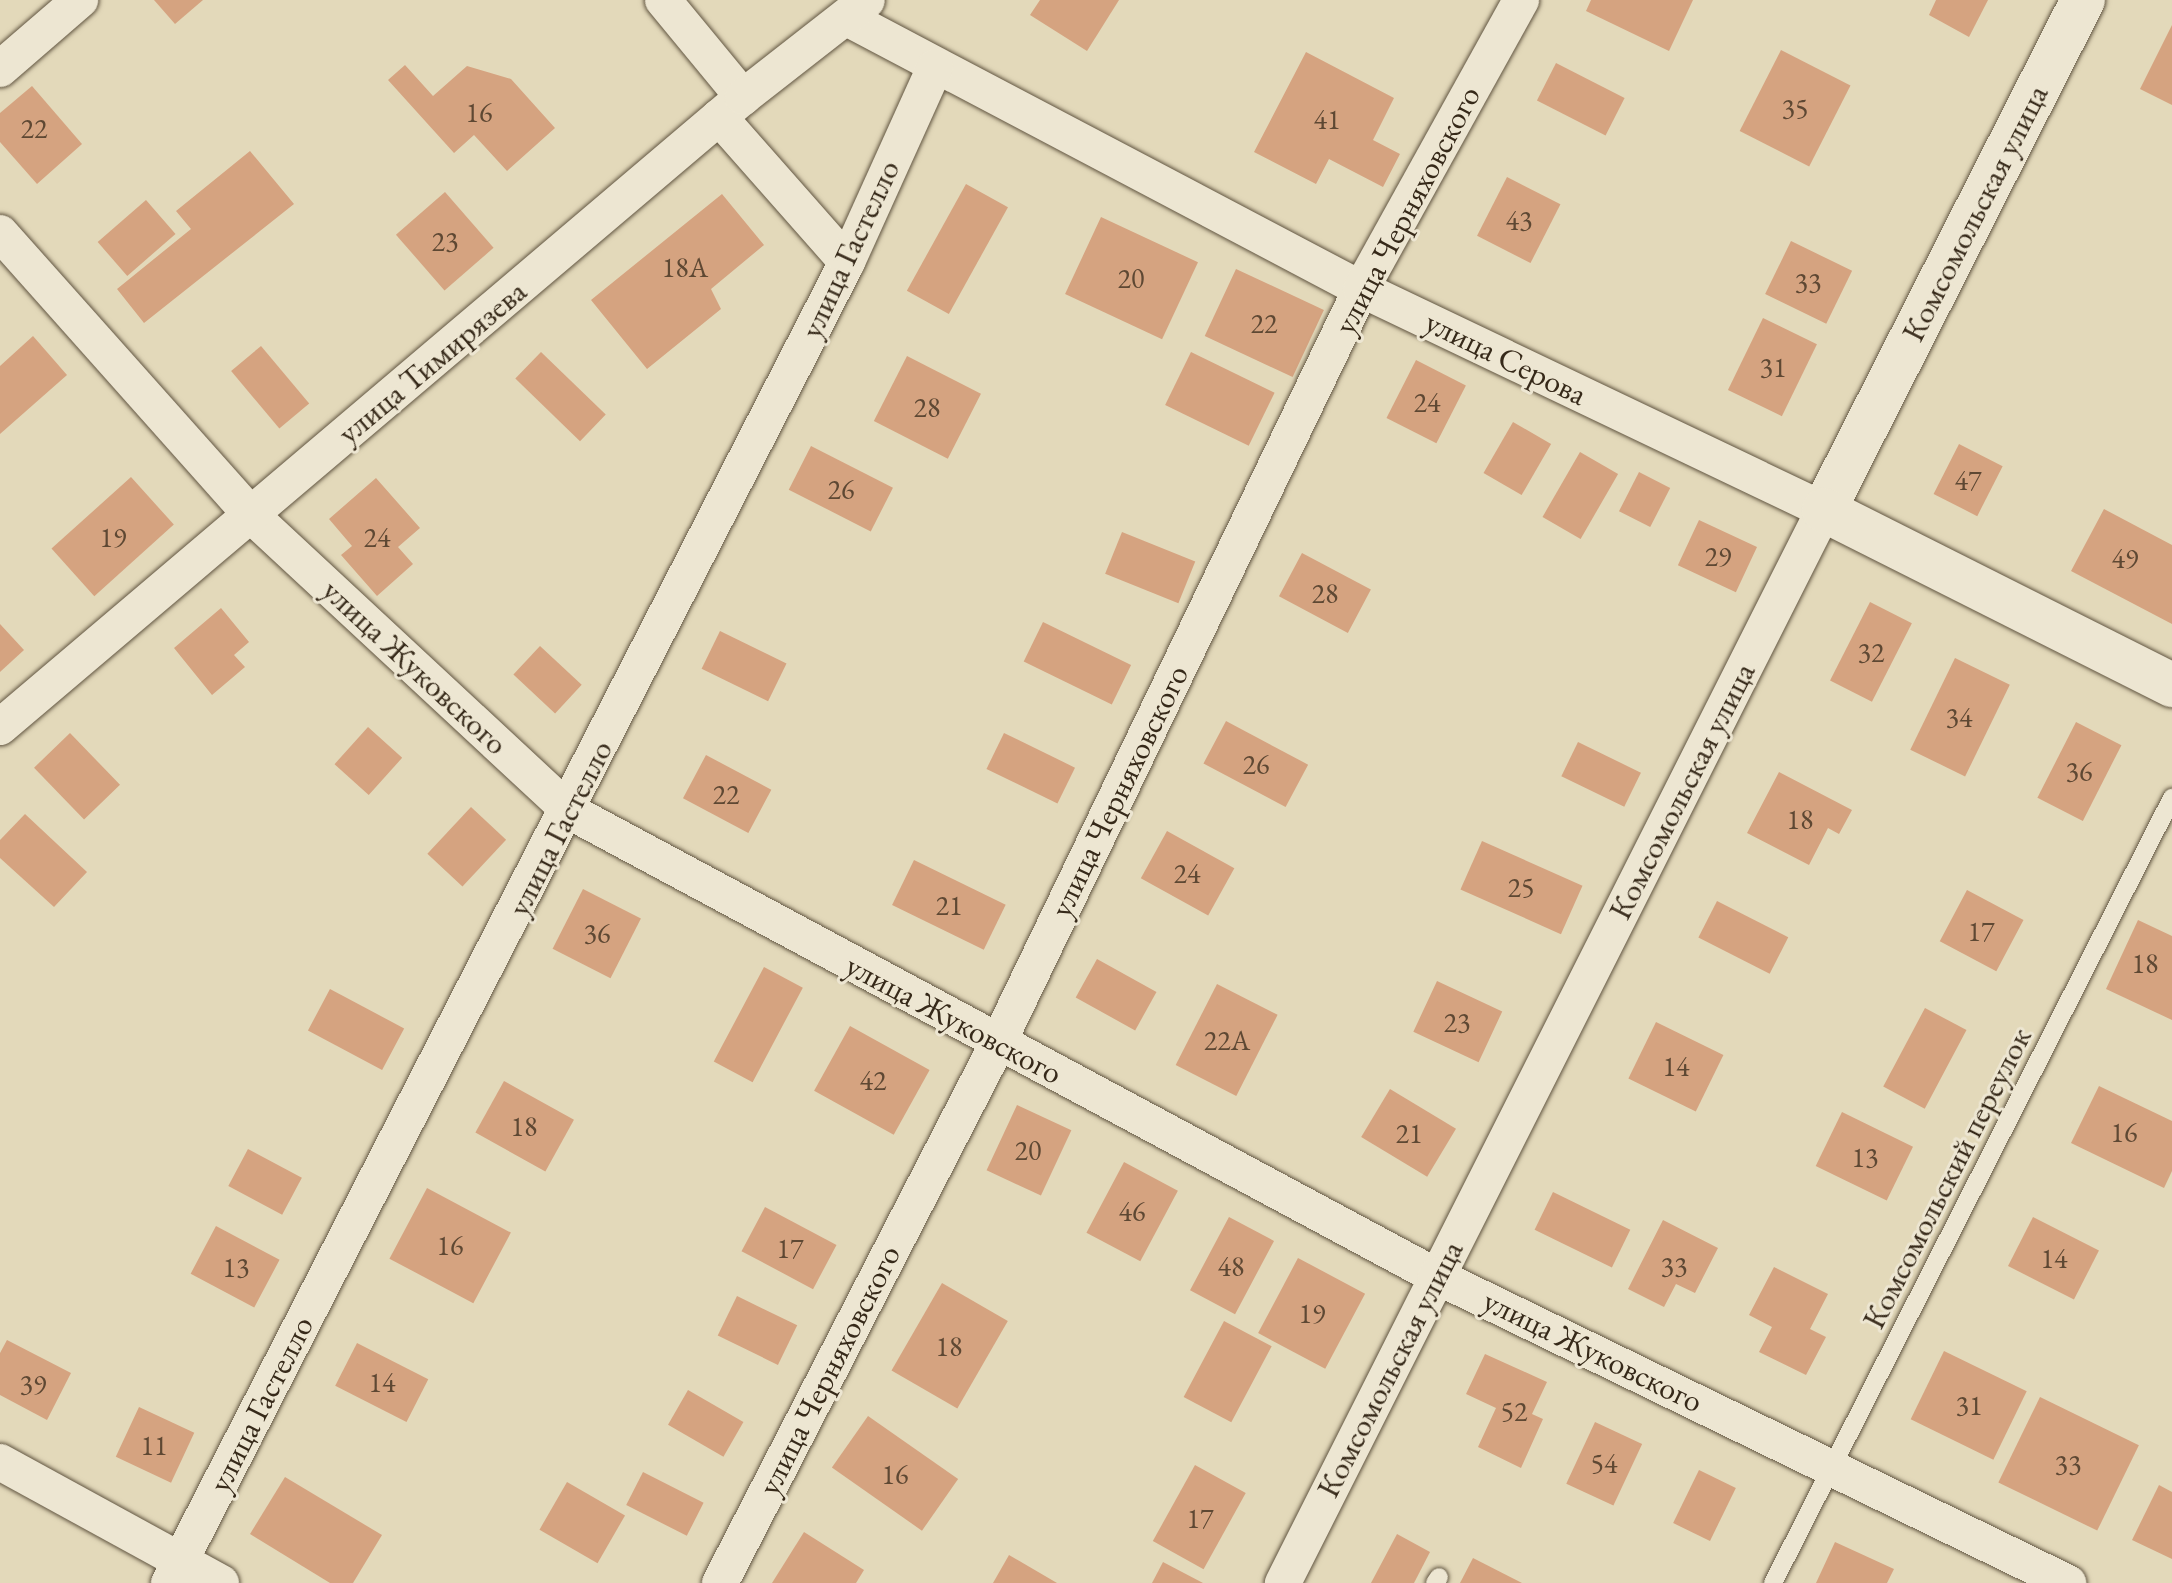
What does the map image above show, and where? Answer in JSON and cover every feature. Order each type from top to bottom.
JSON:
[{"type":"main road","name":"Комсомольская улица","points":[[1824,510],[2083,0]]},
{"type":"main road","name":"улица Серова","points":[[1824,510],[2172,685]]},
{"type":"street","points":[[0,69],[80,0]]},
{"type":"street","points":[[663,0],[731,107],[847,262]]},
{"type":"street","name":"улица Черняховского","points":[[720,1583],[998,1043],[1361,289],[1521,0]]},
{"type":"street","name":"улица Тимирязева","points":[[0,727],[731,107],[857,9]]},
{"type":"street","name":"улица Серова","points":[[857,9],[935,67],[1361,289],[1824,510]]},
{"type":"street","name":"улица Гастелло","points":[[175,1572],[569,811],[847,262],[935,67]]},
{"type":"street","name":"улица Жуковского","points":[[0,233],[251,515],[569,811],[1436,1276],[1835,1467],[2068,1583]]},
{"type":"street","name":"Комсомольская улица","points":[[1283,1583],[1824,510]]},
{"type":"street","points":[[0,1462],[175,1572],[221,1583]]},
{"type":"lane","name":"Комсомольский переулок","points":[[1773,1583],[1835,1467],[2172,798]]},
{"type":"building","points":[[154,0],[203,0],[175,24]]},
{"type":"building","points":[[1040,0],[1119,0],[1087,51],[1030,15]]},
{"type":"building","points":[[1591,0],[1693,0],[1669,51],[1586,11]]},
{"type":"building","points":[[1936,0],[1988,0],[1969,37],[1929,15]]},
{"type":"building","points":[[2172,25],[2172,105],[2140,89]]},
{"type":"building","points":[[1781,50],[1850,85],[1809,166],[1740,131]]},
{"type":"building","points":[[1306,52],[1394,98],[1373,140],[1400,154],[1383,187],[1329,159],[1316,184],[1254,152]]},
{"type":"building","points":[[1556,63],[1625,98],[1606,135],[1537,100]]},
{"type":"building","points":[[405,65],[433,96],[467,66],[511,79],[555,128],[507,171],[474,135],[454,153],[388,80]]},
{"type":"building","points":[[32,86],[82,144],[37,184],[0,142],[0,113]]},
{"type":"building","points":[[250,151],[294,204],[144,323],[117,289],[191,229],[176,211]]},
{"type":"building","points":[[1507,177],[1560,204],[1530,263],[1477,236]]},
{"type":"building","points":[[966,184],[1008,207],[949,314],[907,291]]},
{"type":"building","points":[[445,192],[494,248],[444,290],[396,235]]},
{"type":"building","points":[[722,194],[764,245],[711,289],[721,309],[647,369],[591,300]]},
{"type":"building","points":[[146,200],[176,234],[127,276],[98,242]]},
{"type":"building","points":[[1101,217],[1198,262],[1162,339],[1065,294]]},
{"type":"building","points":[[1791,241],[1852,271],[1826,324],[1765,294]]},
{"type":"building","points":[[1236,269],[1324,310],[1293,377],[1205,336]]},
{"type":"building","points":[[1763,318],[1817,344],[1782,416],[1728,390]]},
{"type":"building","points":[[33,336],[67,375],[0,434],[0,366]]},
{"type":"building","points":[[261,346],[309,403],[279,429],[231,371]]},
{"type":"building","points":[[541,352],[606,415],[580,441],[515,379]]},
{"type":"building","points":[[1191,352],[1275,393],[1249,446],[1165,405]]},
{"type":"building","points":[[907,356],[981,394],[948,459],[874,421]]},
{"type":"building","points":[[1416,360],[1466,385],[1436,443],[1386,418]]},
{"type":"building","points":[[1513,422],[1551,444],[1522,495],[1484,473]]},
{"type":"building","points":[[1959,444],[2003,466],[1977,516],[1934,494]]},
{"type":"building","points":[[811,446],[893,488],[871,531],[789,490]]},
{"type":"building","points":[[1580,452],[1618,474],[1581,539],[1542,517]]},
{"type":"building","points":[[1639,472],[1670,488],[1650,527],[1619,511]]},
{"type":"building","points":[[131,477],[174,525],[94,596],[51,549]]},
{"type":"building","points":[[376,478],[420,528],[398,547],[413,564],[377,596],[341,555],[352,546],[329,519]]},
{"type":"building","points":[[2104,509],[2172,545],[2172,624],[2071,571]]},
{"type":"building","points":[[1699,520],[1757,547],[1736,592],[1678,565]]},
{"type":"building","points":[[1122,532],[1195,562],[1178,603],[1105,574]]},
{"type":"building","points":[[1302,553],[1371,590],[1348,633],[1279,596]]},
{"type":"building","points":[[1870,602],[1912,623],[1872,702],[1830,680]]},
{"type":"building","points":[[221,608],[249,642],[234,655],[245,667],[212,695],[174,648]]},
{"type":"building","points":[[1043,622],[1131,665],[1112,705],[1024,662]]},
{"type":"building","points":[[0,624],[24,650],[0,672]]},
{"type":"building","points":[[720,631],[787,663],[768,701],[702,669]]},
{"type":"building","points":[[540,646],[582,685],[555,713],[513,675]]},
{"type":"building","points":[[1955,658],[2010,685],[1965,776],[1910,750]]},
{"type":"building","points":[[1226,721],[1308,765],[1286,807],[1203,763]]},
{"type":"building","points":[[2076,722],[2121,745],[2083,821],[2037,798]]},
{"type":"building","points":[[368,727],[402,758],[369,795],[335,764]]},
{"type":"building","points":[[70,733],[120,785],[84,820],[34,768]]},
{"type":"building","points":[[1004,733],[1075,768],[1057,804],[986,769]]},
{"type":"building","points":[[1578,742],[1641,773],[1624,807],[1561,776]]},
{"type":"building","points":[[706,755],[771,790],[748,833],[683,798]]},
{"type":"building","points":[[1779,772],[1852,810],[1839,834],[1828,828],[1809,865],[1747,833]]},
{"type":"building","points":[[471,807],[506,840],[462,887],[427,854]]},
{"type":"building","points":[[25,814],[87,872],[54,907],[0,858],[0,840]]},
{"type":"building","points":[[1167,831],[1234,868],[1208,916],[1141,878]]},
{"type":"building","points":[[1482,841],[1582,886],[1561,934],[1460,889]]},
{"type":"building","points":[[914,860],[1006,905],[984,950],[892,905]]},
{"type":"building","points":[[583,889],[641,919],[610,978],[553,949]]},
{"type":"building","points":[[1967,890],[2024,920],[1996,971],[1940,941]]},
{"type":"building","points":[[1717,901],[1788,937],[1770,974],[1698,938]]},
{"type":"building","points":[[2138,920],[2172,936],[2172,1020],[2106,989]]},
{"type":"building","points":[[1097,959],[1156,992],[1135,1030],[1076,997]]},
{"type":"building","points":[[764,967],[803,988],[753,1082],[714,1061]]},
{"type":"building","points":[[1437,981],[1502,1011],[1479,1062],[1413,1032]]},
{"type":"building","points":[[1217,984],[1278,1015],[1236,1096],[1176,1065]]},
{"type":"building","points":[[330,989],[404,1028],[382,1070],[308,1030]]},
{"type":"building","points":[[1925,1008],[1966,1030],[1925,1109],[1883,1087]]},
{"type":"building","points":[[1656,1022],[1723,1055],[1696,1112],[1628,1079]]},
{"type":"building","points":[[850,1026],[930,1070],[894,1135],[814,1091]]},
{"type":"building","points":[[504,1081],[574,1120],[545,1171],[475,1133]]},
{"type":"building","points":[[2099,1086],[2172,1121],[2172,1171],[2164,1188],[2071,1143]]},
{"type":"building","points":[[1390,1089],[1456,1129],[1427,1177],[1361,1137]]},
{"type":"building","points":[[1017,1105],[1071,1130],[1041,1196],[987,1170]]},
{"type":"building","points":[[1842,1112],[1913,1147],[1887,1201],[1816,1166]]},
{"type":"building","points":[[248,1149],[302,1178],[282,1215],[228,1186]]},
{"type":"building","points":[[1124,1162],[1178,1191],[1140,1261],[1086,1233]]},
{"type":"building","points":[[427,1188],[511,1233],[473,1303],[389,1259]]},
{"type":"building","points":[[1553,1192],[1630,1230],[1612,1267],[1535,1230]]},
{"type":"building","points":[[765,1207],[837,1245],[813,1289],[742,1251]]},
{"type":"building","points":[[1229,1217],[1274,1241],[1235,1314],[1190,1290]]},
{"type":"building","points":[[2033,1217],[2099,1251],[2074,1300],[2008,1266]]},
{"type":"building","points":[[1663,1220],[1718,1248],[1695,1293],[1676,1284],[1664,1307],[1628,1289]]},
{"type":"building","points":[[216,1226],[280,1260],[254,1307],[191,1274]]},
{"type":"building","points":[[1298,1258],[1365,1294],[1325,1369],[1258,1333]]},
{"type":"building","points":[[1774,1267],[1828,1294],[1810,1329],[1826,1337],[1806,1375],[1759,1352],[1772,1327],[1749,1315]]},
{"type":"building","points":[[942,1283],[1008,1321],[957,1408],[892,1370]]},
{"type":"building","points":[[737,1296],[797,1325],[778,1365],[718,1336]]},
{"type":"building","points":[[1224,1321],[1272,1346],[1231,1422],[1184,1397]]},
{"type":"building","points":[[7,1340],[71,1373],[47,1420],[0,1395],[0,1353]]},
{"type":"building","points":[[357,1343],[428,1379],[406,1422],[335,1386]]},
{"type":"building","points":[[1944,1351],[2027,1391],[1993,1460],[1911,1419]]},
{"type":"building","points":[[1485,1354],[1547,1382],[1532,1414],[1543,1419],[1521,1468],[1478,1447],[1496,1408],[1466,1394]]},
{"type":"building","points":[[688,1390],[743,1422],[723,1457],[668,1425]]},
{"type":"building","points":[[2040,1397],[2139,1445],[2097,1531],[1998,1482]]},
{"type":"building","points":[[139,1407],[194,1433],[171,1483],[116,1457]]},
{"type":"building","points":[[868,1416],[958,1479],[922,1531],[832,1468]]},
{"type":"building","points":[[1595,1422],[1642,1444],[1613,1506],[1566,1484]]},
{"type":"building","points":[[1195,1465],[1246,1493],[1204,1569],[1153,1541]]},
{"type":"building","points":[[1699,1470],[1736,1488],[1710,1541],[1673,1523]]},
{"type":"building","points":[[643,1472],[704,1503],[687,1536],[626,1505]]},
{"type":"building","points":[[285,1477],[382,1535],[353,1583],[330,1583],[250,1534]]},
{"type":"building","points":[[567,1482],[625,1516],[598,1563],[540,1530]]},
{"type":"building","points":[[2159,1485],[2172,1492],[2172,1559],[2132,1540]]},
{"type":"building","points":[[804,1532],[864,1570],[856,1583],[772,1583]]},
{"type":"building","points":[[1397,1534],[1430,1552],[1414,1583],[1371,1583]]},
{"type":"building","points":[[1835,1542],[1894,1569],[1887,1583],[1816,1583]]},
{"type":"building","points":[[1009,1555],[1057,1583],[993,1583]]},
{"type":"building","points":[[1473,1558],[1522,1583],[1460,1583]]},
{"type":"building","points":[[1163,1562],[1203,1583],[1152,1583]]}]
